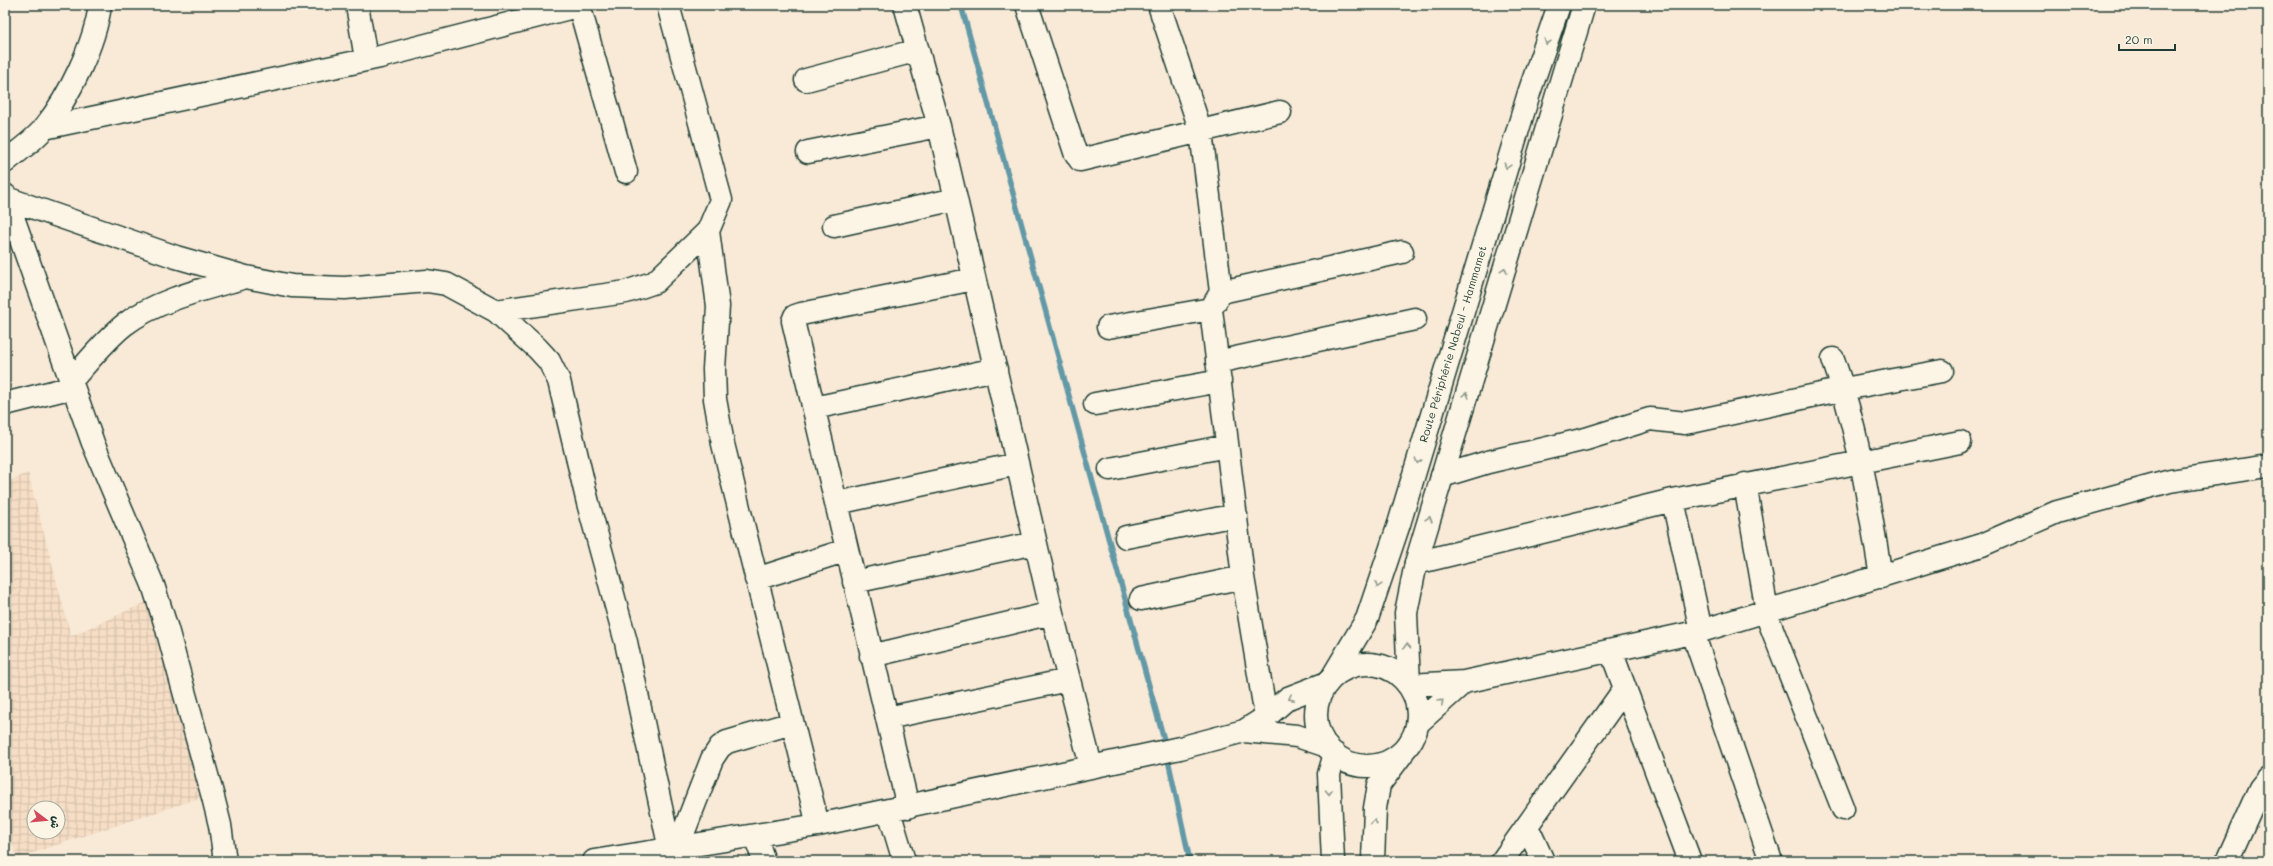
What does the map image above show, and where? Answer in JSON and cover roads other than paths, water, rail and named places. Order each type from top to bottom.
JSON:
[{"type":"main road","points":[[5,162],[44,128],[84,61],[98,23],[100,5]]},
{"type":"main road","points":[[358,5],[366,59]]},
{"type":"main road","points":[[44,128],[380,57],[580,5],[626,172]]},
{"type":"main road","points":[[496,310],[626,292],[656,282],[708,231],[722,200],[668,5]]},
{"type":"main road","points":[[905,5],[939,126],[1035,543],[1068,680],[1091,766]]},
{"type":"main road","points":[[1027,5],[1077,158],[1087,160],[1280,112]]},
{"type":"main road","points":[[1159,5],[1201,132],[1216,300],[1218,371],[1243,577],[1266,717]]},
{"type":"main road","name":"Route Périphérie Nabeul - Hammamet","points":[[1330,680],[1369,612],[1399,524],[1529,93],[1559,5]]},
{"type":"main road","points":[[1418,723],[1418,710],[1409,685],[1406,613],[1416,563],[1584,5]]},
{"type":"main road","points":[[806,80],[918,50]]},
{"type":"main road","points":[[808,152],[939,126]]},
{"type":"main road","points":[[5,196],[176,257],[246,277],[292,286],[345,288],[427,281],[446,284],[496,310],[549,361],[559,381],[588,504],[626,642],[673,849]]},
{"type":"main road","points":[[5,196],[93,443],[153,585],[215,804],[225,861]]},
{"type":"main road","points":[[834,226],[956,199]]},
{"type":"main road","points":[[708,231],[718,306],[714,369],[716,400],[723,444],[818,825]]},
{"type":"main road","points":[[1108,327],[1402,252]]},
{"type":"main road","points":[[5,404],[72,384],[107,340],[125,324],[141,315],[186,295],[246,277]]},
{"type":"main road","points":[[904,861],[886,718],[837,503],[794,327],[795,316],[974,279]]},
{"type":"main road","points":[[1095,404],[1415,319]]},
{"type":"main road","points":[[1833,359],[1844,389],[1861,460],[1881,577]]},
{"type":"main road","points":[[814,408],[996,369]]},
{"type":"main road","points":[[1442,476],[1488,462],[1586,438],[1650,419],[1690,422],[1844,389],[1942,371]]},
{"type":"main road","points":[[1416,563],[1744,484],[1861,460],[1960,442]]},
{"type":"main road","points":[[1110,469],[1227,446]]},
{"type":"main road","points":[[837,503],[1017,464]]},
{"type":"main road","points":[[594,861],[644,858],[673,849],[818,825],[1180,748],[1244,731],[1266,717],[1288,698],[1330,680],[1348,667],[1370,664],[1381,666],[1397,673],[1409,685],[1464,682],[1697,632],[1982,545],[2057,512],[2170,481],[2268,466]]},
{"type":"main road","points":[[1744,484],[1766,611],[1843,809]]},
{"type":"main road","points":[[1673,500],[1697,632],[1771,861]]},
{"type":"main road","points":[[1126,537],[1236,515]]},
{"type":"main road","points":[[854,582],[1035,543]]},
{"type":"main road","points":[[756,579],[847,550]]},
{"type":"main road","points":[[1141,599],[1243,577]]},
{"type":"main road","points":[[871,656],[1052,614]]},
{"type":"main road","points":[[1611,651],[1690,861]]},
{"type":"main road","points":[[886,718],[1068,680]]},
{"type":"main road","points":[[1330,680],[1319,698],[1316,715],[1319,731],[1331,750],[1328,774],[1333,861]]},
{"type":"main road","points":[[1373,861],[1375,808],[1379,785],[1408,744],[1418,723],[1464,682]]},
{"type":"main road","points":[[1502,861],[1625,688]]},
{"type":"main road","points":[[673,849],[712,759],[720,747],[740,736],[792,723]]},
{"type":"main road","points":[[1244,731],[1297,736],[1331,750],[1349,762],[1366,766],[1382,764],[1397,756],[1408,744]]},
{"type":"main road","points":[[2227,861],[2260,788],[2268,778]]},
{"type":"main road","points":[[1527,826],[1543,861]]},
{"type":"main road","points":[[755,836],[764,861]]},
{"type":"waterway","points":[[961,5],[1166,747]]},
{"type":"waterway","points":[[1167,755],[1190,861]]}]
